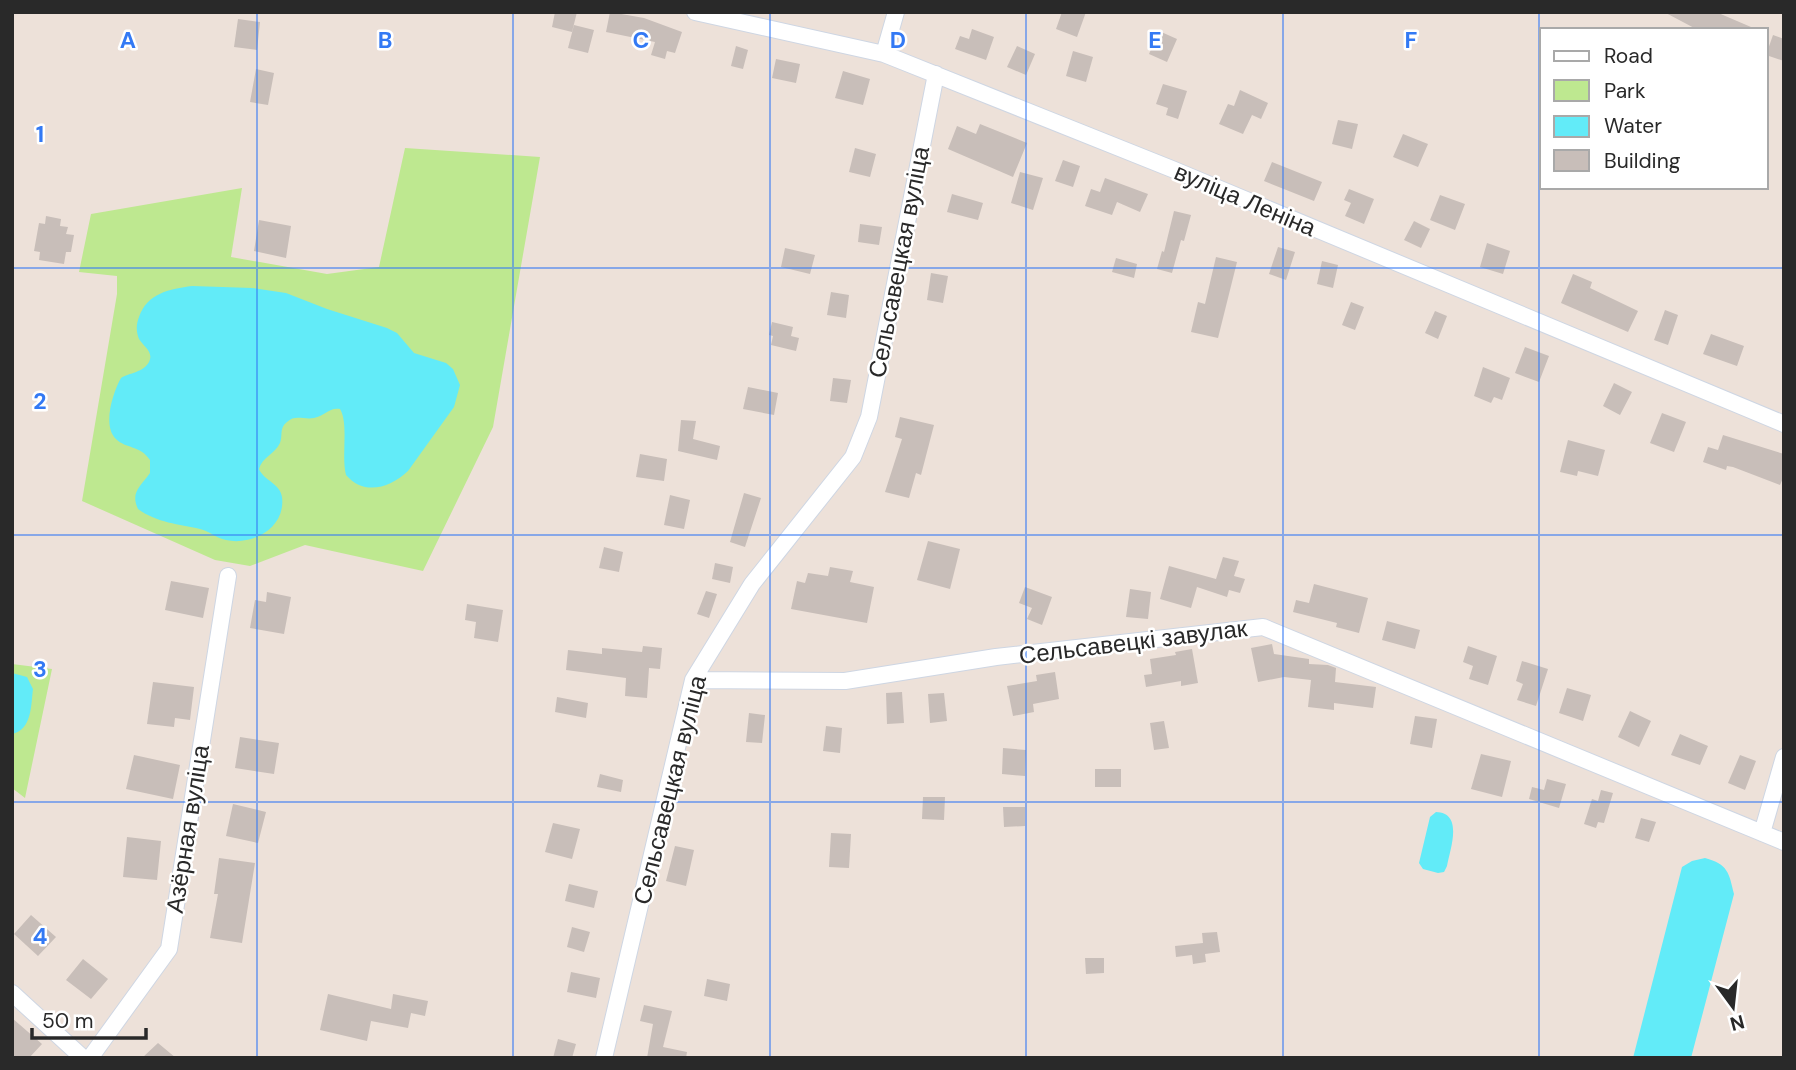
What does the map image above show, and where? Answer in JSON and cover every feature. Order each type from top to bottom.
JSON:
[{"type":"street","name":"вуліца Леніна","points":[[695,12],[884,54],[1291,218],[1784,424]]},
{"type":"street","points":[[884,54],[896,12]]},
{"type":"street","name":"Сельсавецкая вуліца","points":[[604,1058],[693,680],[752,583],[853,457],[869,417],[936,74]]},
{"type":"street","name":"Азёрная вуліца","points":[[90,1058],[169,949],[228,576]]},
{"type":"street","name":"Сельсавецкі завулак","points":[[693,680],[845,681],[996,657],[1263,626],[1784,842]]},
{"type":"street","points":[[1762,833],[1784,757]]},
{"type":"street","points":[[12,993],[83,1058]]},
{"type":"green space","points":[[405,148],[540,157],[493,427],[423,571],[305,545],[250,566],[215,560],[82,501],[117,294],[117,276],[79,272],[91,214],[242,188],[231,257],[327,274],[379,267]]},
{"type":"green space","points":[[12,664],[52,669],[25,798],[12,788]]},
{"type":"water","points":[[192,286],[252,288],[286,293],[387,328],[397,333],[414,353],[446,363],[453,369],[460,385],[454,407],[408,471],[393,482],[377,487],[361,486],[346,475],[344,423],[340,409],[333,409],[314,418],[290,420],[283,427],[278,447],[263,461],[259,469],[281,492],[282,508],[273,526],[256,537],[226,540],[203,530],[153,517],[138,509],[135,498],[150,473],[150,460],[142,452],[116,439],[110,426],[110,409],[121,378],[144,368],[149,362],[149,352],[137,334],[137,322],[143,309],[153,297]]},
{"type":"water","points":[[12,673],[27,677],[33,689],[27,722],[19,732],[12,734]]},
{"type":"water","points":[[1436,812],[1445,814],[1453,825],[1447,866],[1444,872],[1438,873],[1423,869],[1419,863],[1430,817]]},
{"type":"water","points":[[1705,858],[1723,866],[1731,880],[1734,894],[1691,1058],[1633,1058],[1682,867]]},
{"type":"building","points":[[555,12],[577,12],[572,32],[552,27]]},
{"type":"building","points":[[610,12],[644,18],[682,32],[675,53],[667,51],[665,59],[651,55],[655,42],[606,32]]},
{"type":"building","points":[[1062,12],[1086,12],[1077,37],[1056,29]]},
{"type":"building","points":[[1664,12],[1716,12],[1753,28],[1694,28]]},
{"type":"building","points":[[238,19],[260,22],[257,50],[234,47]]},
{"type":"building","points":[[574,25],[594,30],[588,53],[568,48]]},
{"type":"building","points":[[972,29],[994,37],[986,60],[955,49],[960,36],[969,39]]},
{"type":"building","points":[[1159,31],[1177,39],[1167,62],[1149,54]]},
{"type":"building","points":[[1773,35],[1784,39],[1784,61],[1768,56]]},
{"type":"building","points":[[736,46],[748,50],[743,69],[731,66]]},
{"type":"building","points":[[1017,46],[1035,54],[1026,75],[1007,67]]},
{"type":"building","points":[[1073,51],[1093,57],[1086,82],[1066,76]]},
{"type":"building","points":[[776,59],[800,64],[796,83],[772,78]]},
{"type":"building","points":[[256,69],[274,73],[268,105],[250,102]]},
{"type":"building","points":[[843,71],[870,79],[863,105],[835,98]]},
{"type":"building","points":[[1163,84],[1187,91],[1178,119],[1166,115],[1168,108],[1156,104]]},
{"type":"building","points":[[1240,90],[1268,103],[1261,119],[1252,115],[1243,134],[1219,124],[1228,104],[1234,106]]},
{"type":"building","points":[[1338,120],[1358,124],[1352,149],[1332,144]]},
{"type":"building","points":[[980,124],[1027,143],[1013,177],[948,149],[957,126],[976,134]]},
{"type":"building","points":[[1403,134],[1428,144],[1418,167],[1393,157]]},
{"type":"building","points":[[855,148],[876,154],[870,177],[849,172]]},
{"type":"building","points":[[1063,160],[1080,166],[1073,187],[1055,181]]},
{"type":"building","points":[[1272,162],[1322,182],[1314,201],[1264,181]]},
{"type":"building","points":[[1020,172],[1043,178],[1033,210],[1011,203]]},
{"type":"building","points":[[1105,178],[1148,194],[1140,212],[1117,202],[1112,215],[1085,206],[1091,189],[1100,192]]},
{"type":"building","points":[[1349,189],[1374,199],[1364,224],[1345,216],[1351,203],[1344,200]]},
{"type":"building","points":[[952,194],[983,203],[978,220],[947,212]]},
{"type":"building","points":[[1440,195],[1465,204],[1455,230],[1430,220]]},
{"type":"building","points":[[1174,211],[1191,215],[1172,273],[1157,269]]},
{"type":"building","points":[[46,216],[61,219],[60,226],[68,227],[66,234],[74,235],[71,252],[66,252],[64,264],[39,260],[40,252],[34,251],[39,223],[45,224]]},
{"type":"building","points":[[259,220],[291,226],[286,258],[254,251]]},
{"type":"building","points":[[1414,221],[1430,229],[1421,248],[1404,240]]},
{"type":"building","points":[[860,224],[882,227],[879,245],[858,242]]},
{"type":"building","points":[[1487,243],[1510,251],[1503,274],[1480,267]]},
{"type":"building","points":[[1278,247],[1295,252],[1286,280],[1269,274]]},
{"type":"building","points":[[785,248],[815,255],[810,274],[781,267]]},
{"type":"building","points":[[1216,257],[1237,262],[1218,338],[1191,332],[1198,302],[1205,304]]},
{"type":"building","points":[[1116,258],[1137,264],[1134,278],[1112,272]]},
{"type":"building","points":[[1322,261],[1338,265],[1333,288],[1317,284]]},
{"type":"building","points":[[931,273],[948,276],[943,303],[927,300]]},
{"type":"building","points":[[1573,274],[1592,282],[1590,288],[1638,311],[1628,332],[1561,303]]},
{"type":"building","points":[[831,292],[849,295],[846,318],[827,315]]},
{"type":"building","points":[[1351,302],[1364,307],[1355,330],[1342,325]]},
{"type":"building","points":[[1665,310],[1678,315],[1668,345],[1654,340]]},
{"type":"building","points":[[1435,311],[1447,316],[1438,339],[1425,333]]},
{"type":"building","points":[[772,322],[793,327],[791,336],[799,338],[796,351],[771,345],[773,336],[769,335]]},
{"type":"building","points":[[1711,334],[1744,346],[1737,366],[1703,354]]},
{"type":"building","points":[[1525,347],[1549,356],[1539,382],[1515,373]]},
{"type":"building","points":[[1483,367],[1510,378],[1502,400],[1494,397],[1491,403],[1474,396]]},
{"type":"building","points":[[833,378],[851,380],[847,403],[830,401]]},
{"type":"building","points":[[1614,383],[1632,392],[1620,415],[1603,406]]},
{"type":"building","points":[[748,387],[778,393],[774,415],[743,409]]},
{"type":"building","points":[[1662,413],[1686,422],[1674,452],[1650,443]]},
{"type":"building","points":[[900,417],[934,425],[921,475],[916,473],[909,498],[885,492],[902,439],[895,437]]},
{"type":"building","points":[[681,420],[696,421],[693,439],[720,446],[717,460],[678,451]]},
{"type":"building","points":[[1723,435],[1784,454],[1784,476],[1780,485],[1733,467],[1727,466],[1726,470],[1703,462],[1708,447],[1718,450]]},
{"type":"building","points":[[1568,440],[1605,450],[1598,476],[1578,471],[1577,476],[1560,472]]},
{"type":"building","points":[[640,454],[667,459],[664,481],[636,477]]},
{"type":"building","points":[[744,493],[761,498],[745,547],[730,542]]},
{"type":"building","points":[[670,495],[690,500],[684,529],[664,525]]},
{"type":"building","points":[[928,541],[960,549],[950,589],[917,580]]},
{"type":"building","points":[[604,547],[623,552],[619,572],[599,568]]},
{"type":"building","points":[[1223,557],[1239,561],[1234,576],[1245,579],[1240,593],[1229,590],[1227,597],[1197,587],[1191,608],[1160,599],[1169,566],[1216,579]]},
{"type":"building","points":[[715,563],[733,567],[730,583],[712,579]]},
{"type":"building","points":[[830,567],[853,571],[850,582],[874,587],[867,623],[791,609],[797,581],[805,583],[808,573],[828,576]]},
{"type":"building","points":[[171,581],[209,588],[203,618],[165,610]]},
{"type":"building","points":[[1314,584],[1368,598],[1359,633],[1336,627],[1337,623],[1293,612],[1296,600],[1309,603]]},
{"type":"building","points":[[1025,587],[1052,597],[1042,625],[1027,619],[1032,608],[1019,603]]},
{"type":"building","points":[[1130,589],[1151,592],[1148,619],[1126,617]]},
{"type":"building","points":[[706,591],[717,594],[709,618],[697,614]]},
{"type":"building","points":[[267,592],[291,597],[284,634],[250,628],[255,600],[266,602]]},
{"type":"building","points":[[467,604],[503,610],[498,642],[474,638],[476,622],[465,620]]},
{"type":"building","points":[[1387,621],[1420,630],[1415,649],[1382,640]]},
{"type":"building","points":[[1272,644],[1274,654],[1309,659],[1309,664],[1336,668],[1335,682],[1376,687],[1373,708],[1334,703],[1334,710],[1308,707],[1311,680],[1284,677],[1258,682],[1251,648]]},
{"type":"building","points":[[643,646],[662,648],[660,669],[649,668],[647,698],[625,696],[626,678],[566,670],[568,650],[602,654],[602,648],[642,652]]},
{"type":"building","points":[[1468,646],[1497,656],[1488,685],[1469,679],[1473,666],[1463,662]]},
{"type":"building","points":[[1192,649],[1198,683],[1181,686],[1181,681],[1146,687],[1144,675],[1152,674],[1150,659],[1176,655],[1175,652]]},
{"type":"building","points":[[1522,661],[1548,669],[1536,706],[1517,700],[1523,684],[1516,681]]},
{"type":"building","points":[[1055,672],[1059,699],[1033,704],[1034,712],[1013,716],[1007,686],[1037,681],[1036,675]]},
{"type":"building","points":[[153,682],[194,687],[190,720],[175,718],[174,727],[147,724]]},
{"type":"building","points":[[1567,688],[1591,695],[1583,721],[1559,713]]},
{"type":"building","points":[[902,692],[904,723],[887,724],[886,693]]},
{"type":"building","points":[[944,693],[947,721],[930,723],[928,694]]},
{"type":"building","points":[[557,697],[588,703],[586,718],[555,712]]},
{"type":"building","points":[[1630,711],[1651,721],[1639,747],[1618,737]]},
{"type":"building","points":[[749,713],[765,715],[762,743],[746,742]]},
{"type":"building","points":[[1415,716],[1437,719],[1432,748],[1410,744]]},
{"type":"building","points":[[1164,721],[1169,748],[1154,750],[1150,723]]},
{"type":"building","points":[[826,726],[842,728],[840,753],[823,751]]},
{"type":"building","points":[[1680,734],[1708,746],[1700,765],[1671,755]]},
{"type":"building","points":[[240,737],[279,743],[274,774],[235,768]]},
{"type":"building","points":[[1003,748],[1026,750],[1025,776],[1002,774]]},
{"type":"building","points":[[1481,754],[1511,761],[1502,797],[1471,789]]},
{"type":"building","points":[[134,755],[180,765],[173,799],[126,789]]},
{"type":"building","points":[[1740,755],[1756,761],[1745,790],[1728,783]]},
{"type":"building","points":[[1095,769],[1121,769],[1121,787],[1095,787]]},
{"type":"building","points":[[600,774],[623,780],[621,792],[597,787]]},
{"type":"building","points":[[1547,779],[1566,784],[1559,808],[1529,799],[1532,787],[1544,790]]},
{"type":"building","points":[[1601,790],[1613,793],[1604,823],[1598,822],[1596,828],[1584,824],[1592,799],[1598,801]]},
{"type":"building","points":[[923,797],[945,797],[944,820],[922,819]]},
{"type":"building","points":[[233,804],[266,812],[258,843],[226,836]]},
{"type":"building","points":[[1003,807],[1025,807],[1025,826],[1004,827]]},
{"type":"building","points":[[1641,818],[1656,822],[1649,842],[1635,838]]},
{"type":"building","points":[[553,823],[580,829],[572,859],[545,852]]},
{"type":"building","points":[[831,833],[851,834],[849,868],[829,867]]},
{"type":"building","points":[[127,837],[161,841],[157,880],[123,877]]},
{"type":"building","points":[[675,846],[694,850],[686,886],[666,881]]},
{"type":"building","points":[[219,858],[255,863],[242,943],[210,938],[218,894],[214,894]]},
{"type":"building","points":[[569,884],[598,891],[594,908],[565,901]]},
{"type":"building","points":[[31,915],[56,937],[38,956],[14,934]]},
{"type":"building","points":[[572,927],[590,932],[584,952],[567,947]]},
{"type":"building","points":[[1217,932],[1220,952],[1205,954],[1206,962],[1193,964],[1192,955],[1176,957],[1175,946],[1203,943],[1202,933]]},
{"type":"building","points":[[1085,958],[1104,958],[1104,973],[1086,974]]},
{"type":"building","points":[[83,959],[108,979],[91,999],[66,980]]},
{"type":"building","points":[[571,972],[600,978],[596,998],[567,992]]},
{"type":"building","points":[[707,979],[730,984],[727,1001],[704,996]]},
{"type":"building","points":[[328,994],[391,1009],[393,994],[428,1001],[425,1016],[411,1013],[408,1028],[371,1021],[367,1041],[320,1030]]},
{"type":"building","points":[[644,1005],[672,1011],[663,1047],[687,1052],[686,1058],[647,1058],[653,1024],[640,1021]]},
{"type":"building","points":[[12,1018],[42,1044],[29,1058],[12,1058]]},
{"type":"building","points":[[558,1039],[576,1044],[572,1058],[553,1058]]},
{"type":"building","points":[[158,1043],[176,1058],[142,1058]]}]
